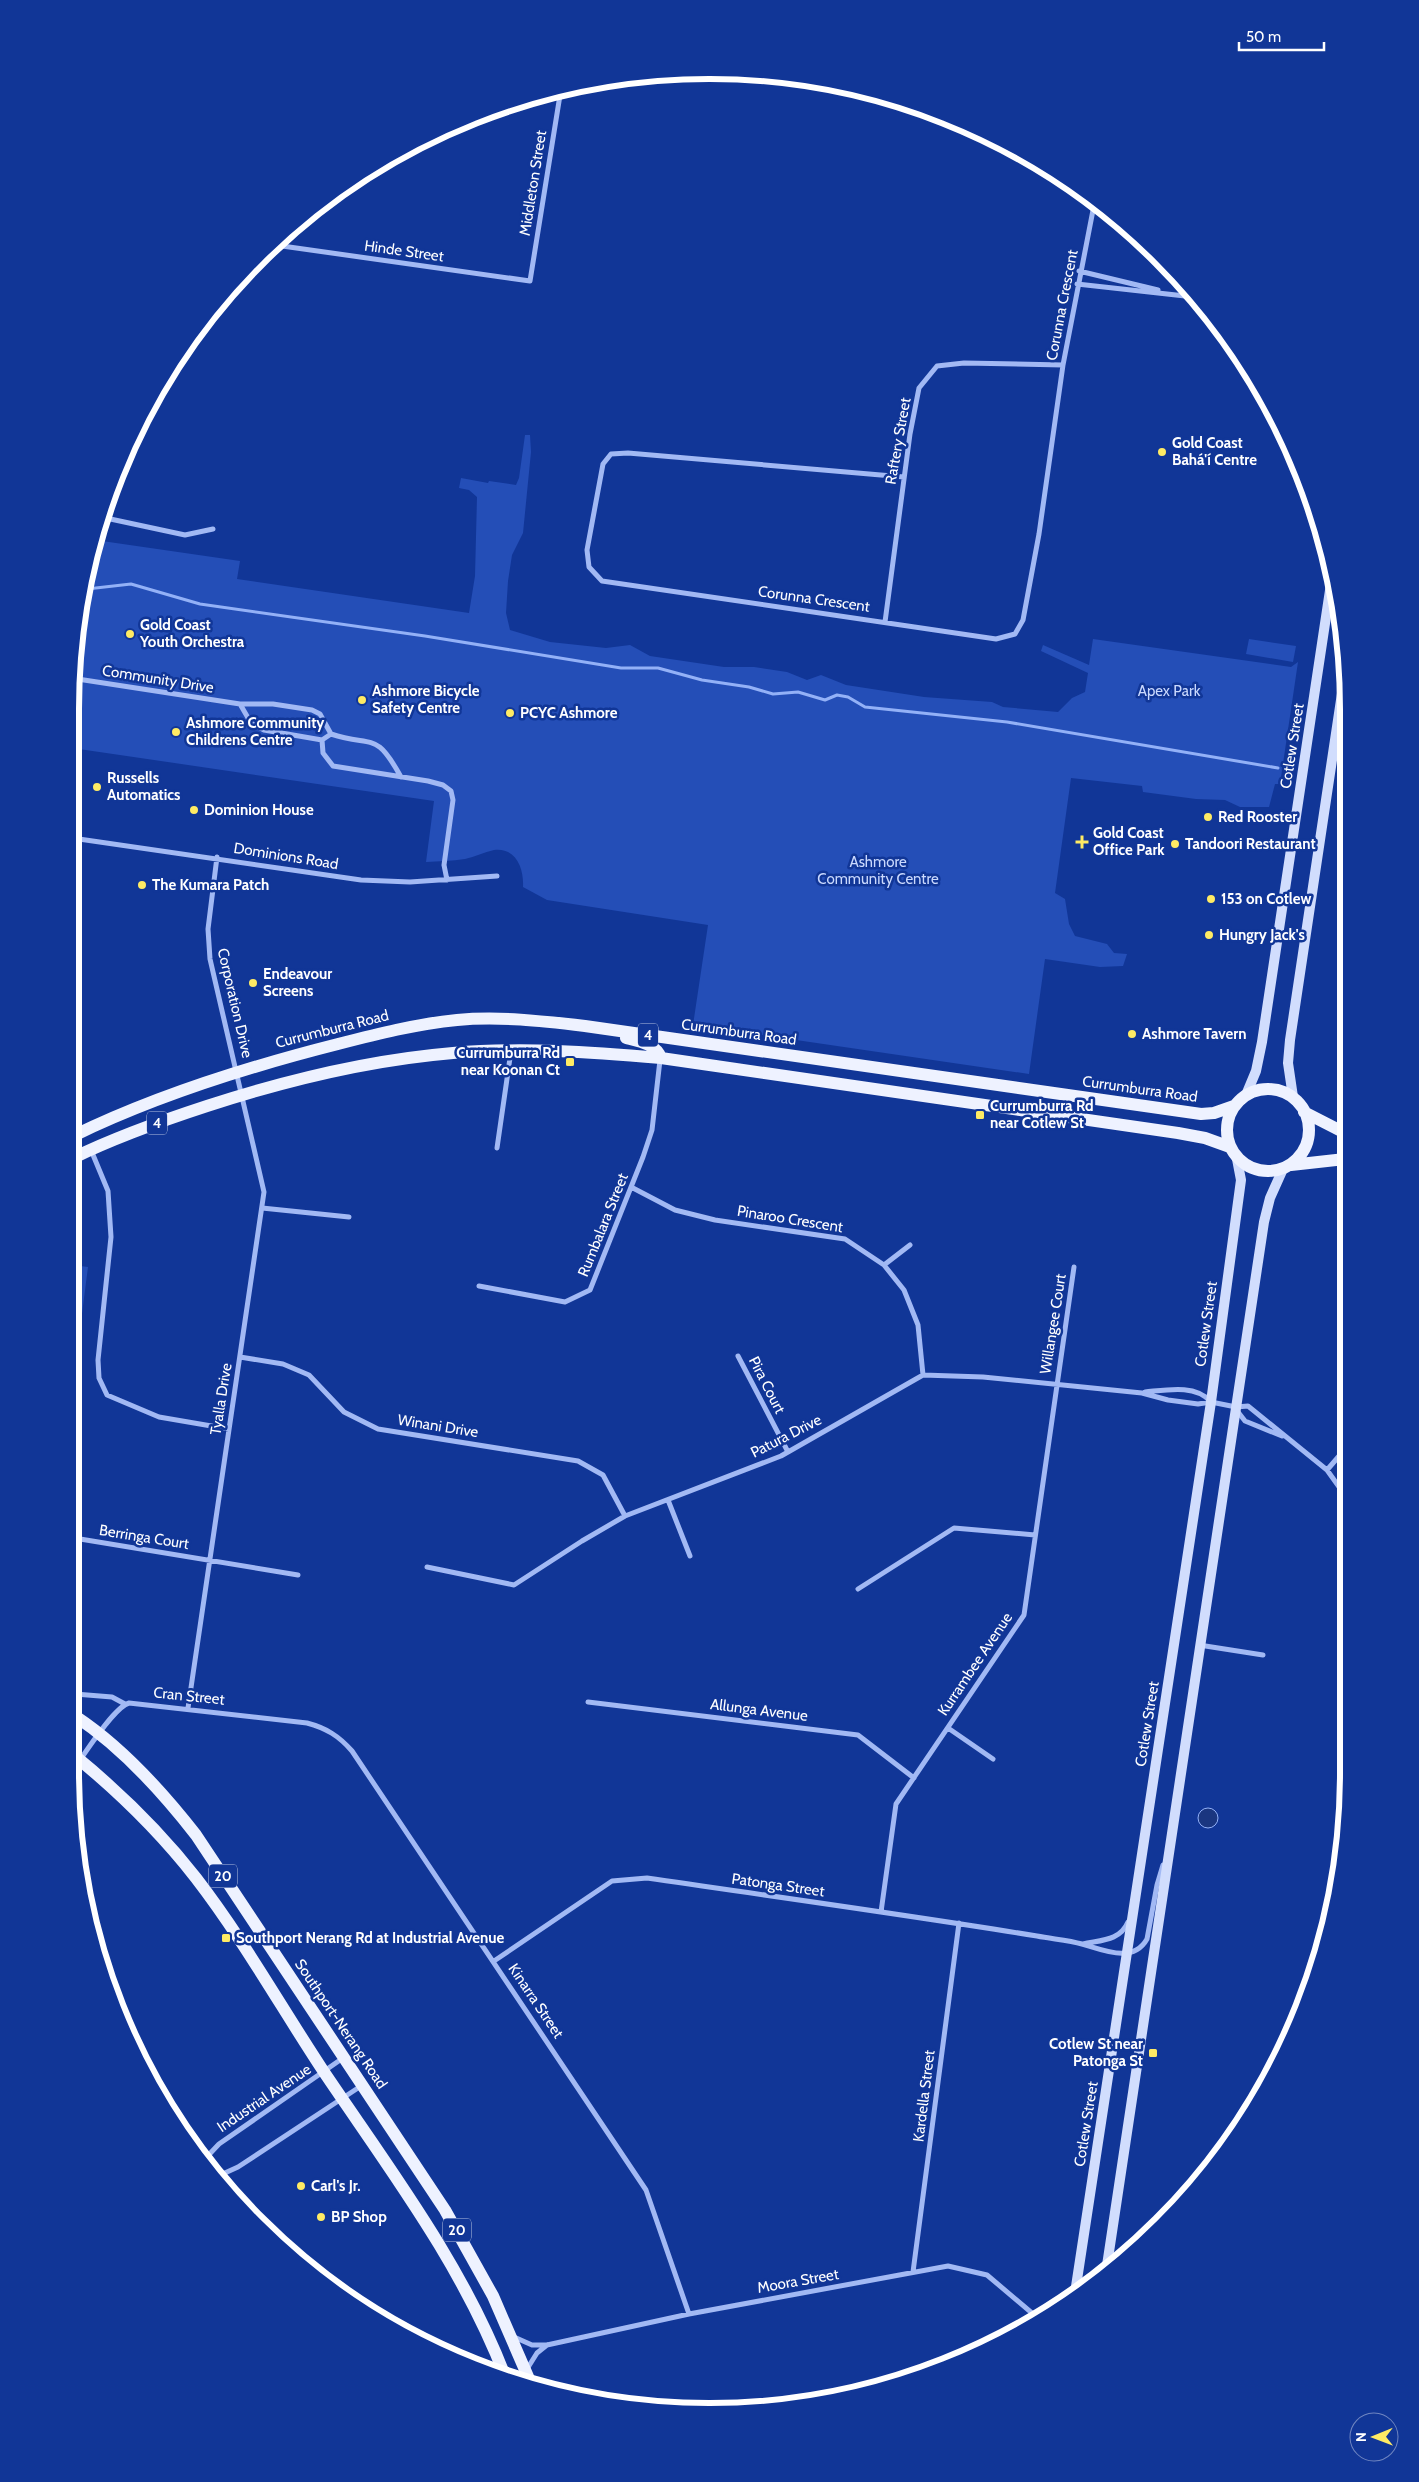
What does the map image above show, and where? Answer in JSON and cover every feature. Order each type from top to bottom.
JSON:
[{"type":"main road","name":"Cotlew Street","points":[[1246,1095],[1256,1071],[1262,1042],[1329,594]]},
{"type":"main road","points":[[1108,2261],[1264,1222],[1270,1198],[1287,1167],[1302,1154],[1308,1140],[1309,1126],[1304,1112],[1293,1097],[1288,1063],[1340,707]]},
{"type":"main road","name":"Currumburra Road","points":[[79,1133],[136,1107],[282,1058],[382,1033],[447,1022],[478,1019],[521,1020],[585,1026],[1192,1113],[1214,1113],[1234,1106]]},
{"type":"main road","points":[[585,1026],[654,1047],[659,1052],[661,1058]]},
{"type":"main road","name":"4","points":[[79,1155],[163,1120],[243,1094],[340,1069],[386,1061],[454,1053],[511,1051],[592,1052],[661,1058],[1178,1133],[1205,1138],[1230,1148]]},
{"type":"main road","name":"4","points":[[1237,1159],[1230,1148],[1226,1126],[1234,1106],[1246,1095],[1257,1090],[1270,1089],[1293,1097]]},
{"type":"main road","points":[[1304,1112],[1340,1130]]},
{"type":"main road","name":"Cotlew Street","points":[[1076,2285],[1211,1402],[1241,1180],[1237,1159]]},
{"type":"main road","points":[[1237,1159],[1251,1168],[1267,1172],[1287,1167],[1340,1161]]},
{"type":"main road","name":"Southport-Nerang Road","points":[[79,1719],[99,1732],[140,1771],[176,1809],[196,1834],[450,2218],[493,2296],[528,2377]]},
{"type":"main road","name":"20","points":[[79,1760],[151,1827],[195,1878],[248,1953],[324,2072],[400,2182],[441,2247],[484,2327],[502,2368]]},
{"type":"street","name":"Middleton Street","points":[[530,281],[560,97]]},
{"type":"street","name":"Corunna Crescent","points":[[904,477],[615,452],[604,460],[587,550],[589,567],[602,581],[996,639],[1011,636],[1019,631],[1039,534],[1063,365],[1079,271],[1093,209]]},
{"type":"street","name":"Hinde Street","points":[[283,245],[530,281]]},
{"type":"street","points":[[1079,271],[1166,293],[1185,296]]},
{"type":"street","points":[[1077,284],[1136,292],[1166,293]]},
{"type":"street","name":"Raftery Street","points":[[884,622],[910,434],[920,388],[937,366],[964,363],[1063,365]]},
{"type":"street","points":[[108,519],[184,535],[214,529]]},
{"type":"street","name":"Community Drive","points":[[80,679],[240,704],[273,704],[312,710],[320,714],[331,734]]},
{"type":"street","points":[[240,704],[251,723],[264,730],[322,740],[331,734],[370,741],[380,745],[401,777]]},
{"type":"street","points":[[322,740],[323,753],[333,766],[443,785],[452,791],[453,800],[444,865],[447,880]]},
{"type":"street","name":"Dominions Road","points":[[79,839],[217,857],[361,880],[410,882],[497,876]]},
{"type":"street","name":"Corporation Drive","points":[[217,857],[208,929],[210,959],[243,1094]]},
{"type":"street","points":[[497,1148],[511,1051]]},
{"type":"street","name":"Rumbalara Street","points":[[479,1286],[565,1302],[590,1290],[652,1130],[661,1058]]},
{"type":"street","name":"Tyalla Drive","points":[[188,1708],[264,1192],[243,1094]]},
{"type":"street","points":[[91,1149],[108,1191],[111,1237],[98,1360],[99,1378],[108,1395],[159,1417],[229,1429]]},
{"type":"street","name":"Pinaroo Crescent","points":[[631,1187],[676,1210],[715,1220],[845,1239],[884,1265],[904,1290],[918,1325],[923,1375]]},
{"type":"street","points":[[262,1208],[349,1217]]},
{"type":"street","points":[[884,1265],[910,1245]]},
{"type":"street","name":"Willangee Court","points":[[1056,1385],[1074,1267]]},
{"type":"street","name":"Pira Court","points":[[738,1356],[788,1452]]},
{"type":"street","name":"Winani Drive","points":[[240,1357],[283,1364],[309,1374],[344,1412],[378,1429],[578,1461],[603,1475],[625,1516]]},
{"type":"street","points":[[923,1375],[983,1377],[1142,1393],[1168,1400],[1198,1404],[1211,1402],[1236,1407],[1248,1406],[1327,1470],[1340,1489]]},
{"type":"street","name":"Patura Drive","points":[[427,1567],[514,1585],[625,1516],[788,1452],[923,1375]]},
{"type":"street","name":"Kurrambee Avenue","points":[[881,1912],[896,1804],[1024,1615],[1056,1385]]},
{"type":"street","points":[[1142,1393],[1169,1390],[1199,1392],[1211,1402]]},
{"type":"street","points":[[1236,1407],[1245,1421],[1291,1440]]},
{"type":"street","points":[[1327,1470],[1340,1455]]},
{"type":"street","points":[[668,1500],[690,1556]]},
{"type":"street","points":[[858,1589],[954,1528],[1035,1535]]},
{"type":"street","name":"Berringa Court","points":[[79,1539],[298,1575]]},
{"type":"street","points":[[1199,1645],[1263,1655]]},
{"type":"street","name":"Cran Street","points":[[79,1694],[112,1697],[125,1704],[136,1703],[188,1708],[322,1727]]},
{"type":"street","name":"Allunga Avenue","points":[[588,1702],[858,1735],[914,1778]]},
{"type":"street","points":[[79,1756],[125,1704]]},
{"type":"street","name":"Kinarra Street","points":[[322,1727],[340,1737],[352,1751],[646,2190],[689,2314]]},
{"type":"street","points":[[948,1728],[993,1759]]},
{"type":"street","points":[[1127,1954],[1138,1950],[1147,1939],[1156,1886],[1169,1845]]},
{"type":"street","name":"Patonga Street","points":[[494,1961],[612,1880],[647,1878],[959,1923],[1082,1944],[1106,1951],[1127,1954]]},
{"type":"street","name":"Patonga Street","points":[[1082,1944],[1119,1935],[1126,1927],[1135,1906]]},
{"type":"street","name":"Kardella Street","points":[[913,2272],[959,1923]]},
{"type":"street","name":"Industrial Avenue","points":[[208,2155],[219,2144],[344,2058]]},
{"type":"street","points":[[223,2174],[238,2167],[362,2086]]},
{"type":"street","name":"Moora Street","points":[[511,2336],[532,2345],[547,2345],[689,2314],[948,2266],[987,2275],[1033,2314]]},
{"type":"street","points":[[526,2371],[537,2353],[547,2345]]},
{"type":"green space","name":"Ashmore Community Centre","points":[[525,435],[530,435],[531,452],[523,533],[512,555],[508,581],[506,613],[510,630],[550,642],[606,648],[630,645],[650,656],[724,667],[754,667],[787,672],[807,680],[821,675],[846,685],[924,697],[992,702],[1003,707],[1058,712],[1072,698],[1085,692],[1088,673],[1041,651],[1043,645],[1089,665],[1093,639],[1291,667],[1298,662],[1280,784],[1275,784],[1269,807],[1240,807],[1225,800],[1196,799],[1143,792],[1142,786],[1071,778],[1055,893],[1065,899],[1069,924],[1075,936],[1107,944],[1114,953],[1127,954],[1123,966],[1100,967],[1045,959],[1029,1074],[693,1025],[708,925],[547,900],[523,887],[518,861],[514,856],[502,850],[494,850],[465,859],[426,862],[434,801],[79,749],[80,668],[84,627],[102,541],[240,561],[237,579],[469,613],[475,576],[477,497],[469,490],[459,488],[461,478],[488,483],[489,481],[516,485],[519,478]]},
{"type":"green space","points":[[1249,639],[1296,646],[1293,662],[1246,654]]},
{"type":"green space","points":[[79,1266],[88,1267],[79,1337]]},
{"type":"shaded area","points":[[1208,1808],[1215,1811],[1218,1818],[1215,1825],[1208,1828],[1201,1825],[1198,1818],[1201,1811]]},
{"type":"waterway","points":[[91,589],[131,584],[200,604],[425,636],[621,668],[658,668],[702,680],[749,687],[773,694],[798,692],[825,700],[837,695],[848,697],[865,707],[1007,722],[1278,768]]},
{"type":"place","name":"Gold Coast Bahá'í Centre","points":[[1162,452]]},
{"type":"place","name":"Gold Coast Youth Orchestra","points":[[130,634]]},
{"type":"place","name":"Ashmore Bicycle Safety Centre","points":[[362,700]]},
{"type":"place","name":"PCYC Ashmore","points":[[510,713]]},
{"type":"place","name":"Ashmore Community Childrens Centre","points":[[176,732]]},
{"type":"place","name":"Russells Automatics","points":[[97,787]]},
{"type":"place","name":"Dominion House","points":[[194,810]]},
{"type":"place","name":"Red Rooster","points":[[1208,817]]},
{"type":"place","name":"Gold Coast Office Park","points":[[1082,842]]},
{"type":"place","name":"Tandoori Restaurant","points":[[1175,844]]},
{"type":"place","name":"The Kumara Patch","points":[[142,885]]},
{"type":"place","name":"153 on Cotlew","points":[[1211,899]]},
{"type":"place","name":"Hungry Jack's","points":[[1209,935]]},
{"type":"place","name":"Endeavour Screens","points":[[253,983]]},
{"type":"place","name":"Ashmore Tavern","points":[[1132,1034]]},
{"type":"place","name":"Currumburra Rd near Koonan Ct","points":[[570,1062]]},
{"type":"place","name":"Currumburra Rd near Cotlew St","points":[[980,1115]]},
{"type":"place","name":"Southport Nerang Rd at Industrial Avenue","points":[[226,1938]]},
{"type":"place","name":"Cotlew St near Patonga St","points":[[1153,2053]]},
{"type":"place","name":"Carl's Jr.","points":[[301,2186]]},
{"type":"place","name":"BP Shop","points":[[321,2217]]},
{"type":"park label","name":"Apex Park","points":[[1169,691]]}]
